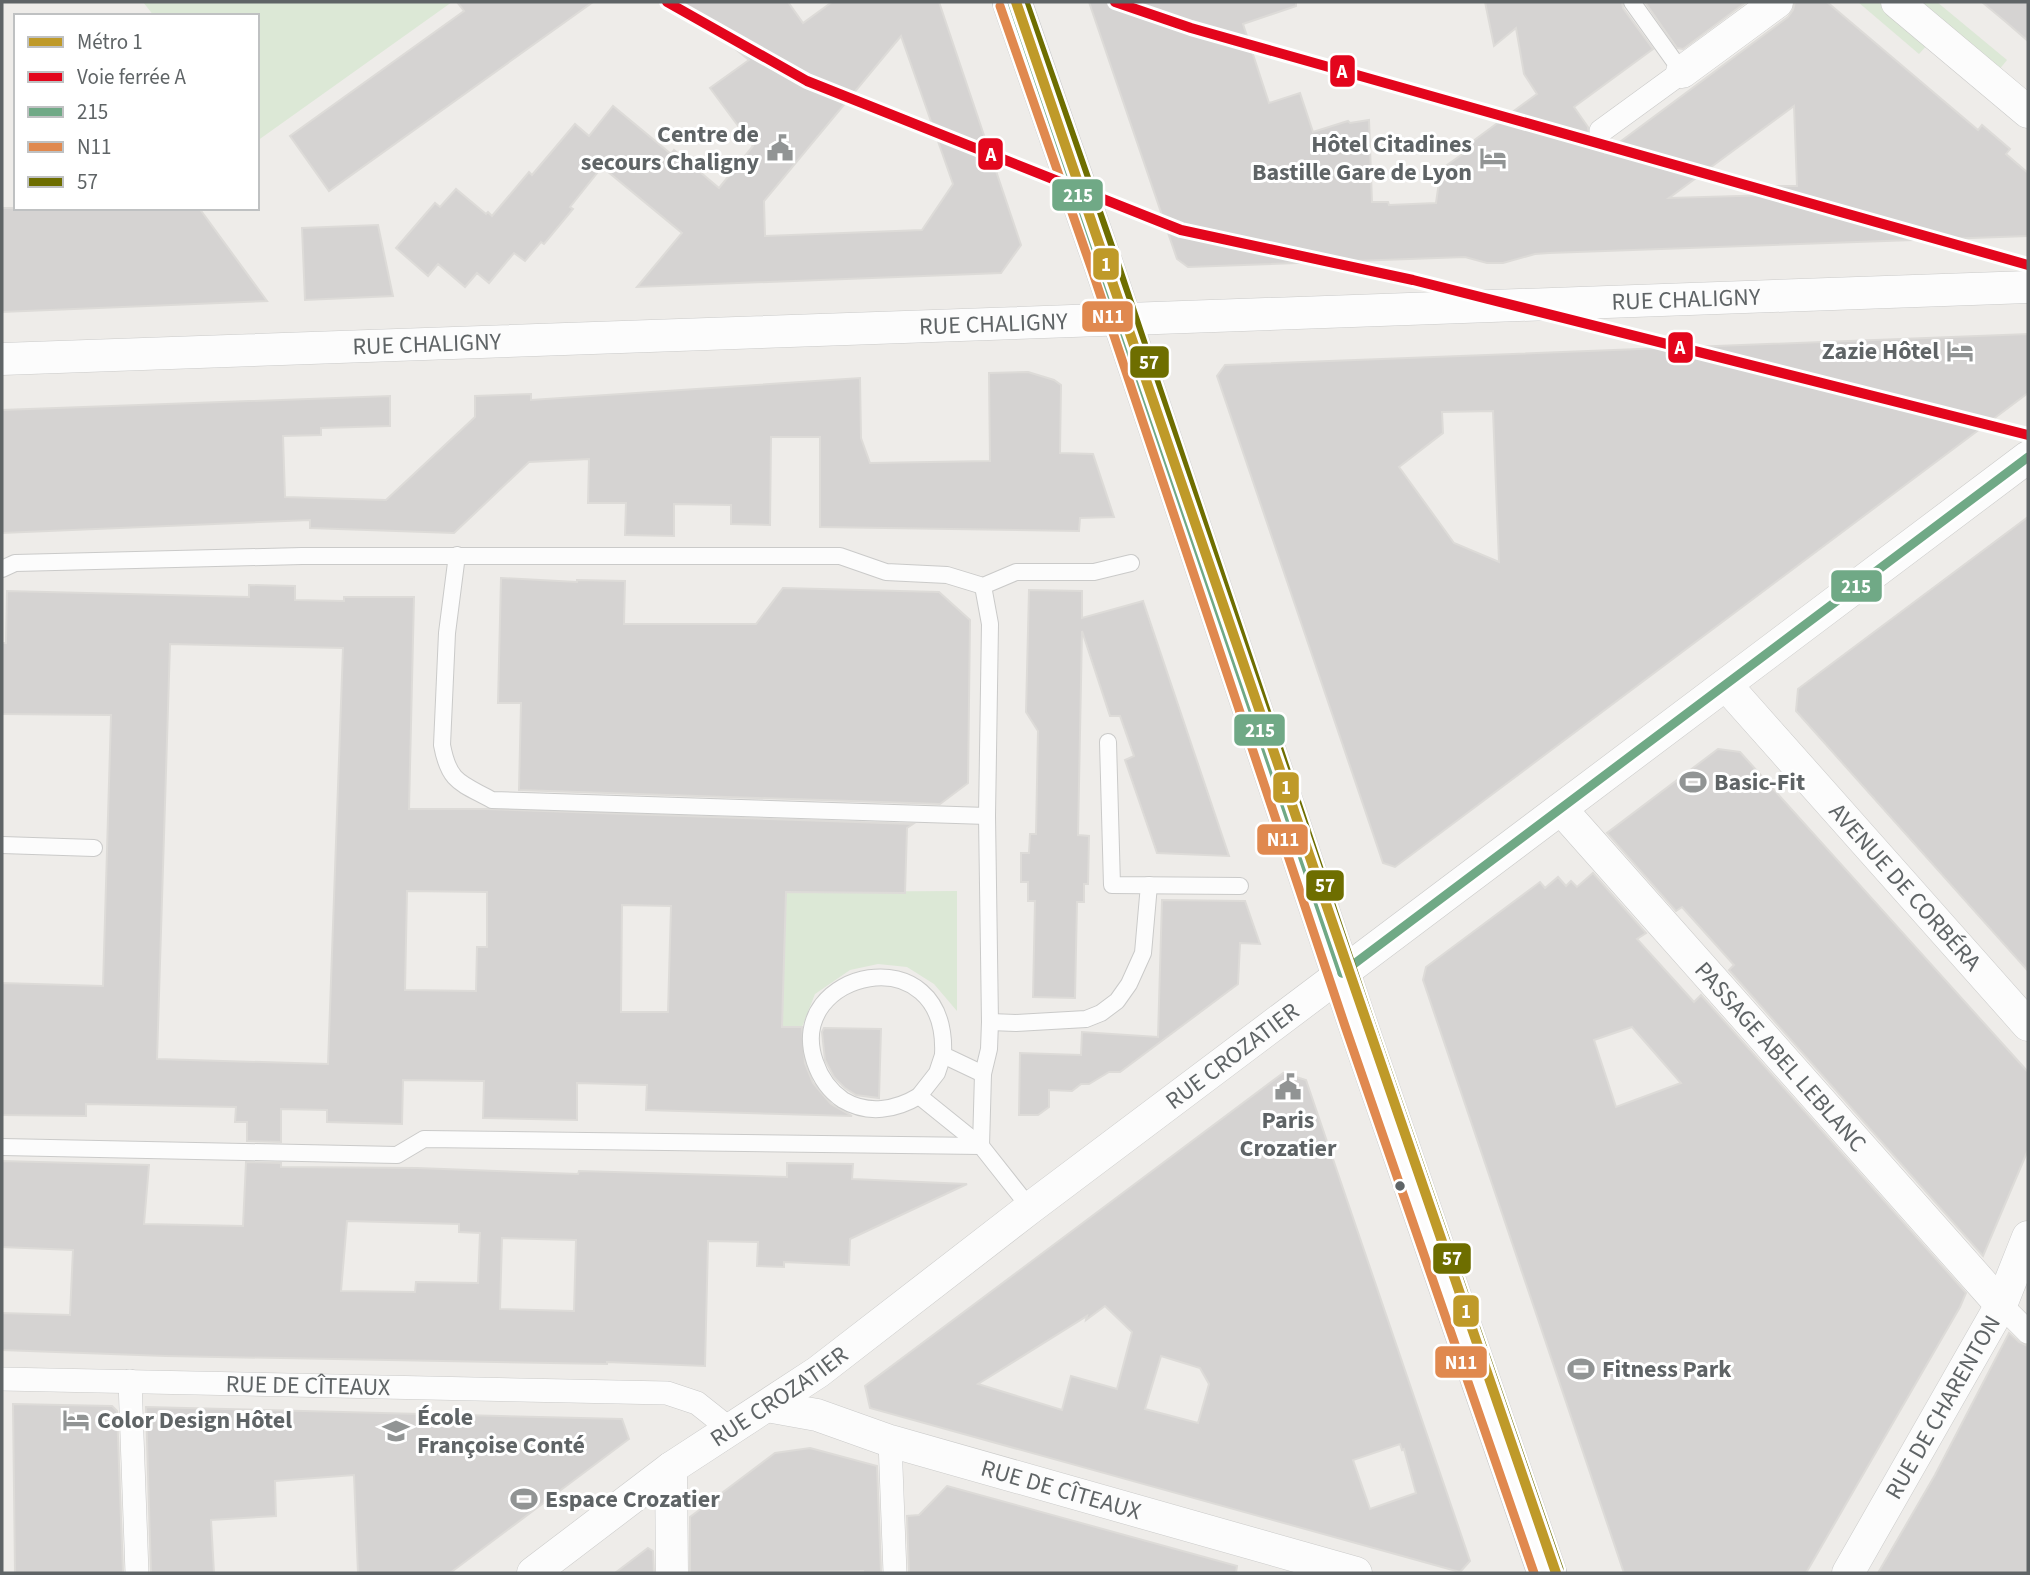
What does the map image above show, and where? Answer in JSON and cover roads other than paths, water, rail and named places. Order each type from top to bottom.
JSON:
[{"type":"main road","points":[[1012,2],[1547,1573]]},
{"type":"street","points":[[1601,131],[1777,2]]},
{"type":"street","points":[[1897,2],[2028,112]]},
{"type":"street","name":"RUE CHALIGNY","points":[[2,359],[2028,287]]},
{"type":"street","name":"RUE CROZATIER","points":[[533,1573],[671,1468],[818,1372],[1030,1208],[2028,457]]},
{"type":"street","name":"AVENUE DE CORBÉRA","points":[[1726,685],[2028,1025]]},
{"type":"street","name":"PASSAGE ABEL LEBLANC","points":[[1560,810],[2001,1305]]},
{"type":"street","name":"RUE DE CHARENTON","points":[[1848,1573],[2001,1305],[2028,1237]]},
{"type":"street","points":[[2001,1305],[2028,1332]]},
{"type":"street","name":"RUE DE CÎTEAUX","points":[[2,1378],[667,1393],[697,1404],[731,1430]]},
{"type":"street","points":[[130,1381],[137,1573]]},
{"type":"street","name":"RUE DE CÎTEAUX","points":[[767,1406],[817,1415],[890,1441],[1356,1573]]},
{"type":"street","points":[[890,1441],[895,1573]]},
{"type":"street","points":[[671,1468],[672,1573]]},
{"type":"lane","points":[[1632,2],[1682,72]]},
{"type":"lane","points":[[457,555],[447,633],[442,745],[445,760],[454,779],[492,800],[987,816]]},
{"type":"lane","points":[[2,569],[15,563],[302,556],[840,556],[886,572],[947,575],[983,586],[1016,572],[1094,572],[1131,563]]},
{"type":"lane","points":[[981,1146],[983,1074],[989,1049],[990,1022],[987,816],[990,624],[983,586]]},
{"type":"lane","points":[[1108,742],[1112,884],[1240,886]]},
{"type":"lane","points":[[2,845],[94,848]]},
{"type":"lane","points":[[990,1022],[1086,1019],[1101,1013],[1117,1001],[1129,984],[1143,953],[1149,885]]},
{"type":"lane","points":[[886,977],[909,984],[930,1002],[944,1035],[943,1055],[937,1073],[919,1096],[894,1108],[876,1110],[851,1103],[831,1090],[819,1073],[812,1054],[813,1029],[823,1006],[835,992],[861,978],[886,977]]},
{"type":"lane","points":[[943,1055],[983,1074]]},
{"type":"lane","points":[[919,1096],[981,1146],[1030,1208]]},
{"type":"lane","points":[[2,1147],[397,1155],[424,1139],[981,1146]]},
{"type":"metro line","name":"1","points":[[1016,2],[1556,1573]]},
{"type":"rail line","name":"A","points":[[667,2],[807,81],[1181,230],[1413,280],[2028,435]]},
{"type":"rail line","name":"A","points":[[1115,2],[1191,28],[2028,265]]},
{"type":"place","name":"Centre de secours Chaligny","points":[[780,148]]},
{"type":"place","name":"Hôtel Citadines Bastille Gare de Lyon","points":[[1493,158]]},
{"type":"place","name":"Zazie Hôtel","points":[[1960,351]]},
{"type":"place","name":"Basic-Fit","points":[[1693,782]]},
{"type":"place","name":"Paris Crozatier","points":[[1288,1087]]},
{"type":"place","name":"Fitness Park","points":[[1581,1369]]},
{"type":"place","name":"Color Design Hôtel","points":[[76,1420]]},
{"type":"place","name":"École Françoise Conté","points":[[396,1431]]},
{"type":"place","name":"Espace Crozatier","points":[[524,1499]]}]
